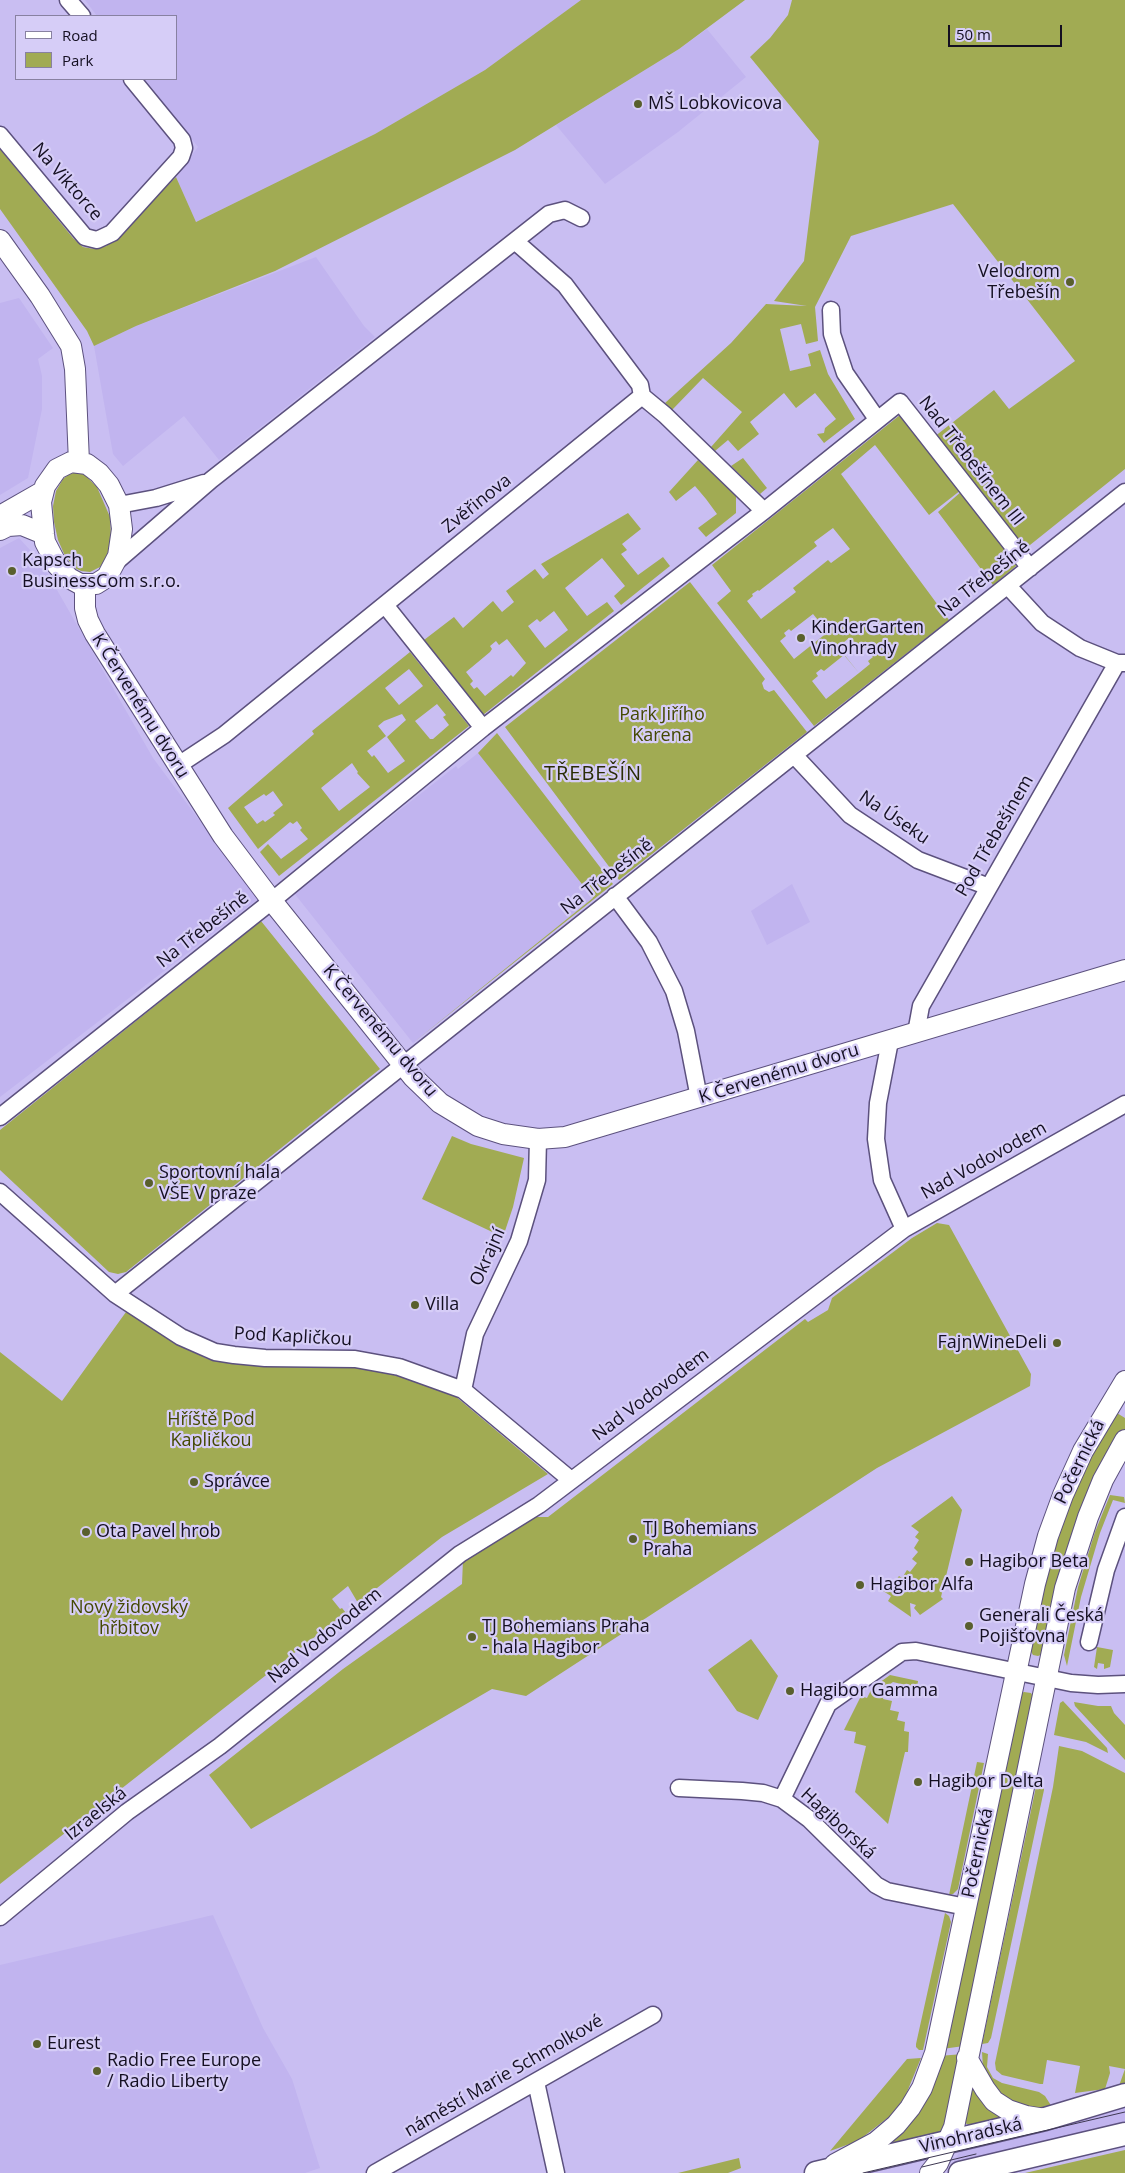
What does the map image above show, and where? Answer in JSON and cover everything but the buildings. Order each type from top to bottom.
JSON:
[{"type":"main road","name":"Vinohradská","points":[[818,2173],[1045,2119],[1125,2095]]},
{"type":"main road","name":"Vinohradská","points":[[960,2173],[1125,2134]]},
{"type":"street","points":[[68,0],[81,15]]},
{"type":"street","name":"Na Viktorce","points":[[0,134],[85,237],[97,240],[112,233],[181,157],[184,148],[182,140],[133,80]]},
{"type":"street","points":[[116,562],[122,539],[119,505],[109,485],[99,473],[87,464],[79,462],[63,465],[57,469],[49,478],[42,492],[41,515],[48,548],[62,571],[69,578],[85,585],[96,584],[102,581],[116,562],[211,480],[516,242],[549,214],[566,210],[581,218]]},
{"type":"street","points":[[0,240],[40,296],[68,341],[76,369],[79,462]]},
{"type":"street","points":[[516,242],[565,284],[640,385],[642,396],[665,415],[764,511]]},
{"type":"street","points":[[831,310],[832,334],[845,373],[877,419]]},
{"type":"street","name":"Zvěřinova","points":[[177,766],[224,735],[642,396]]},
{"type":"street","name":"Na Třebešíně","points":[[0,1116],[272,901],[483,728],[764,511],[900,402]]},
{"type":"street","name":"Nad Třebešínem III","points":[[900,402],[1030,568]]},
{"type":"street","points":[[119,505],[156,498],[211,480]]},
{"type":"street","points":[[0,516],[42,492]]},
{"type":"street","name":"Na Třebešíně","points":[[115,1294],[1125,492]]},
{"type":"street","points":[[0,530],[8,526],[22,525],[44,534]]},
{"type":"street","name":"K Červenému dvoru","points":[[85,585],[85,608],[88,620],[177,766],[223,836],[272,901],[403,1065],[425,1089],[458,1115],[478,1126],[503,1134],[538,1139],[565,1137],[1125,970]]},
{"type":"street","points":[[1008,586],[1042,623],[1080,648],[1121,663]]},
{"type":"street","points":[[384,605],[483,728]]},
{"type":"street","name":"Pod Třebešínem","points":[[916,1033],[921,1006],[1121,663]]},
{"type":"street","name":"Na Úseku","points":[[794,755],[850,815],[918,860],[989,887]]},
{"type":"street","points":[[615,896],[649,942],[674,991],[686,1031],[699,1098]]},
{"type":"street","points":[[890,1041],[878,1103],[876,1139],[882,1180],[904,1229]]},
{"type":"street","name":"Nad Vodovodem","points":[[220,1746],[460,1554],[538,1505],[904,1229],[1125,1104]]},
{"type":"street","name":"Okrajní","points":[[463,1390],[475,1334],[519,1241],[537,1180],[538,1139]]},
{"type":"street","name":"Pod Kapličkou","points":[[0,1192],[115,1294],[181,1336],[215,1352],[264,1358],[355,1359],[399,1367],[463,1390],[487,1408],[571,1480]]},
{"type":"street","name":"Počernická","points":[[818,2173],[876,2142],[896,2125],[910,2108],[922,2088],[935,2053],[1035,1584],[1048,1536],[1063,1495],[1083,1451],[1125,1381]]},
{"type":"street","name":"Počernická","points":[[930,2173],[938,2163],[954,2126],[1066,1588],[1076,1551],[1097,1494],[1125,1440]]},
{"type":"street","points":[[1090,1642],[1106,1570],[1125,1517]]},
{"type":"street","points":[[782,1799],[828,1704],[902,1652],[912,1650],[1046,1678],[1098,1685],[1125,1684]]},
{"type":"street","name":"Izraelská","points":[[0,1917],[127,1812],[220,1746]]},
{"type":"street","name":"Hagiborská","points":[[679,1788],[763,1793],[782,1799],[809,1819],[876,1885],[887,1891],[966,1907]]},
{"type":"street","name":"náměstí Marie Schmolkové","points":[[375,2173],[653,2015]]},
{"type":"street","points":[[967,2058],[994,2101],[1008,2110],[1026,2116],[1045,2119]]},
{"type":"street","points":[[536,2082],[556,2173]]},
{"type":"shaded area","points":[[85,0],[581,0],[485,70],[375,134],[196,222],[176,177],[198,147],[146,80],[178,80],[178,15],[96,15]]},
{"type":"shaded area","points":[[707,29],[746,77],[678,132],[605,184],[556,125],[679,49]]},
{"type":"shaded area","points":[[316,257],[364,326],[375,337],[219,460],[184,416],[123,466],[113,454],[94,346],[136,326]]},
{"type":"shaded area","points":[[19,298],[53,348],[38,359],[42,376],[42,409],[28,478],[0,495],[0,303]]},
{"type":"shaded area","points":[[19,538],[41,562],[153,758],[258,899],[0,1097],[0,548]]},
{"type":"shaded area","points":[[478,753],[593,898],[413,1043],[294,893],[456,766],[458,769]]},
{"type":"shaded area","points":[[792,884],[810,922],[767,945],[751,911]]},
{"type":"shaded area","points":[[213,1915],[263,2028],[292,2079],[320,2168],[305,2173],[0,2173],[0,1965]]},
{"type":"shaded area","points":[[1125,2105],[1125,2126],[952,2164],[964,2145]]},
{"type":"green space","points":[[581,0],[745,0],[679,49],[515,150],[275,271],[136,326],[94,346],[87,331],[0,209],[0,149],[73,238],[83,247],[94,249],[106,246],[176,177],[196,222],[375,134],[485,70]]},
{"type":"green space","points":[[792,0],[1125,0],[1125,469],[1025,549],[934,437],[994,390],[1009,409],[1075,361],[953,204],[851,236],[815,307],[818,341],[806,344],[801,324],[780,329],[790,371],[811,366],[808,354],[820,350],[828,374],[855,419],[824,443],[817,434],[824,433],[825,428],[836,419],[815,393],[796,408],[784,393],[750,422],[759,434],[738,451],[728,440],[715,451],[711,447],[742,412],[703,378],[672,410],[665,403],[731,343],[766,304],[807,306],[774,301],[804,261],[819,141],[750,57],[770,38],[788,15]]},
{"type":"green space","points":[[900,415],[961,490],[929,515],[875,445],[841,474],[949,620],[814,726],[717,603],[731,591],[712,565]],"holes":[[[833,528],[850,549],[831,563],[828,560],[793,588],[796,592],[761,619],[747,601],[753,596],[752,594],[759,591],[817,546],[814,542]],[[813,614],[828,632],[794,659],[780,641],[786,636],[784,633],[789,629],[791,631]],[[849,638],[859,649],[864,646],[873,657],[868,661],[870,664],[859,673],[838,647]],[[844,655],[859,673],[826,699],[812,681],[818,676],[816,673],[821,669],[824,671]]]},
{"type":"green space","points":[[743,458],[767,488],[760,494],[731,466]]},
{"type":"green space","points":[[698,460],[736,496],[736,513],[706,537],[698,528],[717,514],[706,499],[695,486],[676,501],[669,492]]},
{"type":"green space","points":[[76,472],[85,475],[97,487],[110,517],[111,536],[107,556],[100,567],[90,572],[75,568],[65,556],[58,540],[54,522],[53,506],[56,491],[63,479]]},
{"type":"green space","points":[[962,491],[1015,557],[1016,566],[993,585],[938,512]]},
{"type":"green space","points":[[628,513],[641,529],[622,544],[627,550],[621,554],[638,575],[663,557],[670,566],[621,605],[614,596],[625,586],[602,558],[565,588],[587,616],[607,602],[614,611],[483,715],[424,640],[454,617],[463,628],[493,601],[502,612],[514,602],[506,591],[535,569],[543,579],[549,574],[541,564]],"holes":[[[554,611],[568,630],[545,648],[528,626],[537,619],[540,622]],[[507,639],[526,663],[513,677],[511,675],[485,696],[477,687],[474,689],[470,684],[473,681],[466,672],[490,652],[492,649],[490,646],[496,641],[499,645]]]},
{"type":"green space","name":"Park Jiřího Karena","points":[[690,582],[765,679],[762,683],[764,689],[769,692],[774,690],[807,732],[619,880],[505,727]]},
{"type":"green space","points":[[410,652],[469,726],[279,876],[260,852],[268,844],[281,859],[308,839],[300,830],[302,828],[297,821],[293,824],[290,822],[258,849],[228,808],[314,734],[312,731]],"holes":[[[409,669],[423,686],[399,705],[385,688]],[[437,704],[446,715],[443,717],[449,725],[433,739],[430,739],[415,721]],[[402,714],[406,720],[387,737],[405,761],[388,773],[374,755],[372,757],[367,751],[386,736],[378,726],[384,721]],[[352,763],[357,773],[370,787],[339,811],[321,788]],[[273,791],[283,805],[273,813],[275,815],[265,822],[263,820],[257,824],[244,807],[264,794],[266,796]]]},
{"type":"green space","points":[[497,733],[613,884],[413,1043],[593,898],[478,753]]},
{"type":"green space","points":[[261,921],[380,1069],[126,1272],[118,1274],[109,1272],[0,1170],[0,1130]]},
{"type":"green space","points":[[452,1136],[471,1144],[524,1158],[513,1207],[503,1237],[422,1199]]},
{"type":"green space","name":"TJ Bohemians Praha","points":[[937,1223],[949,1225],[1031,1374],[1030,1386],[877,1468],[526,1696],[492,1689],[251,1829],[209,1775],[343,1669],[462,1584],[463,1560],[533,1517],[548,1517],[805,1319],[808,1322],[828,1310],[832,1298],[912,1238]]},
{"type":"green space","name":"Nový židovský hřbitov","points":[[126,1312],[205,1358],[232,1364],[361,1366],[448,1390],[548,1474],[442,1537],[358,1603],[348,1586],[332,1599],[346,1613],[0,1884],[0,1352],[62,1401]]},
{"type":"green space","points":[[1112,1410],[1125,1418],[1125,1430],[1043,1654],[1033,1655],[1030,1650],[1054,1535]]},
{"type":"green space","points":[[1110,1495],[1124,1497],[1125,1503],[1113,1500],[1100,1533],[1081,1597],[1067,1666],[1064,1655],[1078,1587],[1095,1532]]},
{"type":"green space","points":[[952,1496],[962,1510],[941,1597],[943,1599],[920,1615],[914,1608],[916,1605],[910,1603],[911,1617],[888,1601],[891,1596],[883,1591],[891,1582],[893,1584],[899,1576],[902,1578],[907,1570],[910,1572],[917,1563],[912,1559],[918,1552],[914,1548],[919,1540],[915,1537],[919,1532],[911,1526]]},
{"type":"green space","points":[[751,1639],[778,1676],[758,1720],[737,1711],[708,1670]]},
{"type":"green space","points":[[1097,1647],[1113,1650],[1110,1667],[1104,1669],[1104,1664],[1098,1663],[1097,1669],[1094,1667]]},
{"type":"green space","points":[[890,1675],[918,1681],[917,1688],[893,1682],[886,1687],[883,1699],[892,1701],[890,1710],[899,1712],[897,1720],[905,1722],[904,1731],[909,1732],[908,1752],[905,1752],[888,1824],[855,1792],[866,1746],[854,1743],[856,1732],[844,1730],[861,1696],[867,1698],[872,1688]]},
{"type":"green space","points":[[1022,1693],[1031,1693],[1034,1698],[964,2046],[942,2049]]},
{"type":"green space","points":[[1063,1701],[1107,1748],[1108,1753],[1086,1742],[1054,1735],[1060,1703]]},
{"type":"green space","points":[[1074,1702],[1111,1706],[1114,1713],[1125,1725],[1125,1760],[1075,1706]]},
{"type":"green space","points":[[1059,1746],[1082,1751],[1125,1773],[1125,2069],[1109,2066],[1110,2073],[1105,2089],[1075,2093],[1080,2066],[1047,2060],[1043,2084],[1040,2084],[1002,2075],[996,2070],[995,2063],[1053,1787]]},
{"type":"green space","points":[[977,1762],[984,1763],[958,1889],[949,1895]]},
{"type":"green space","points":[[1038,1777],[1044,1784],[1044,1790],[991,2038],[988,2043],[982,2044]]},
{"type":"green space","points":[[945,1913],[949,1916],[951,1922],[923,2050],[919,2050],[916,2044]]},
{"type":"green space","points":[[982,2052],[988,2054],[987,2067],[993,2078],[1002,2083],[1039,2092],[1045,2096],[1052,2107],[1043,2109],[1022,2107],[998,2093],[983,2068]]},
{"type":"green space","points":[[963,2054],[943,2132],[896,2143],[893,2142],[892,2140],[939,2056]]},
{"type":"green space","points":[[921,2058],[905,2097],[890,2116],[858,2141],[830,2151],[907,2059]]},
{"type":"green space","points":[[1125,2069],[1125,2084],[1120,2086],[1120,2083]]},
{"type":"green space","points":[[971,2087],[974,2087],[1001,2118],[969,2125],[965,2123]]},
{"type":"green space","points":[[1125,2150],[1125,2173],[1025,2173]]},
{"type":"green space","points":[[739,2158],[741,2168],[728,2173],[678,2173]]},
{"type":"tram line","points":[[863,2173],[1125,2112]]},
{"type":"tram line","points":[[922,2167],[976,2154]]},
{"type":"place","name":"MŠ Lobkovicova","points":[[638,104]]},
{"type":"place","name":"Velodrom Třebešín","points":[[1070,282]]},
{"type":"place","name":"Kapsch BusinessCom s.r.o.","points":[[12,571]]},
{"type":"place","name":"KinderGarten Vinohrady","points":[[801,638]]},
{"type":"place","name":"Sportovní hala VŠE V praze","points":[[149,1183]]},
{"type":"place","name":"Villa","points":[[415,1305]]},
{"type":"place","name":"FajnWineDeli","points":[[1057,1343]]},
{"type":"place","name":"Správce","points":[[194,1482]]},
{"type":"place","name":"Ota Pavel hrob","points":[[86,1532]]},
{"type":"place","name":"TJ Bohemians Praha","points":[[633,1539]]},
{"type":"place","name":"Hagibor Beta","points":[[969,1562]]},
{"type":"place","name":"Hagibor Alfa","points":[[860,1585]]},
{"type":"place","name":"Generali Česká Pojišťovna","points":[[969,1626]]},
{"type":"place","name":"TJ Bohemians Praha - hala Hagibor","points":[[472,1637]]},
{"type":"place","name":"Hagibor Gamma","points":[[790,1691]]},
{"type":"place","name":"Hagibor Delta","points":[[918,1782]]},
{"type":"place","name":"Eurest","points":[[37,2044]]},
{"type":"place","name":"Radio Free Europe / Radio Liberty","points":[[97,2071]]},
{"type":"district","name":"TŘEBEŠÍN","points":[[593,774]]},
{"type":"park label","name":"Hříště Pod Kapličkou","points":[[211,1430]]}]
